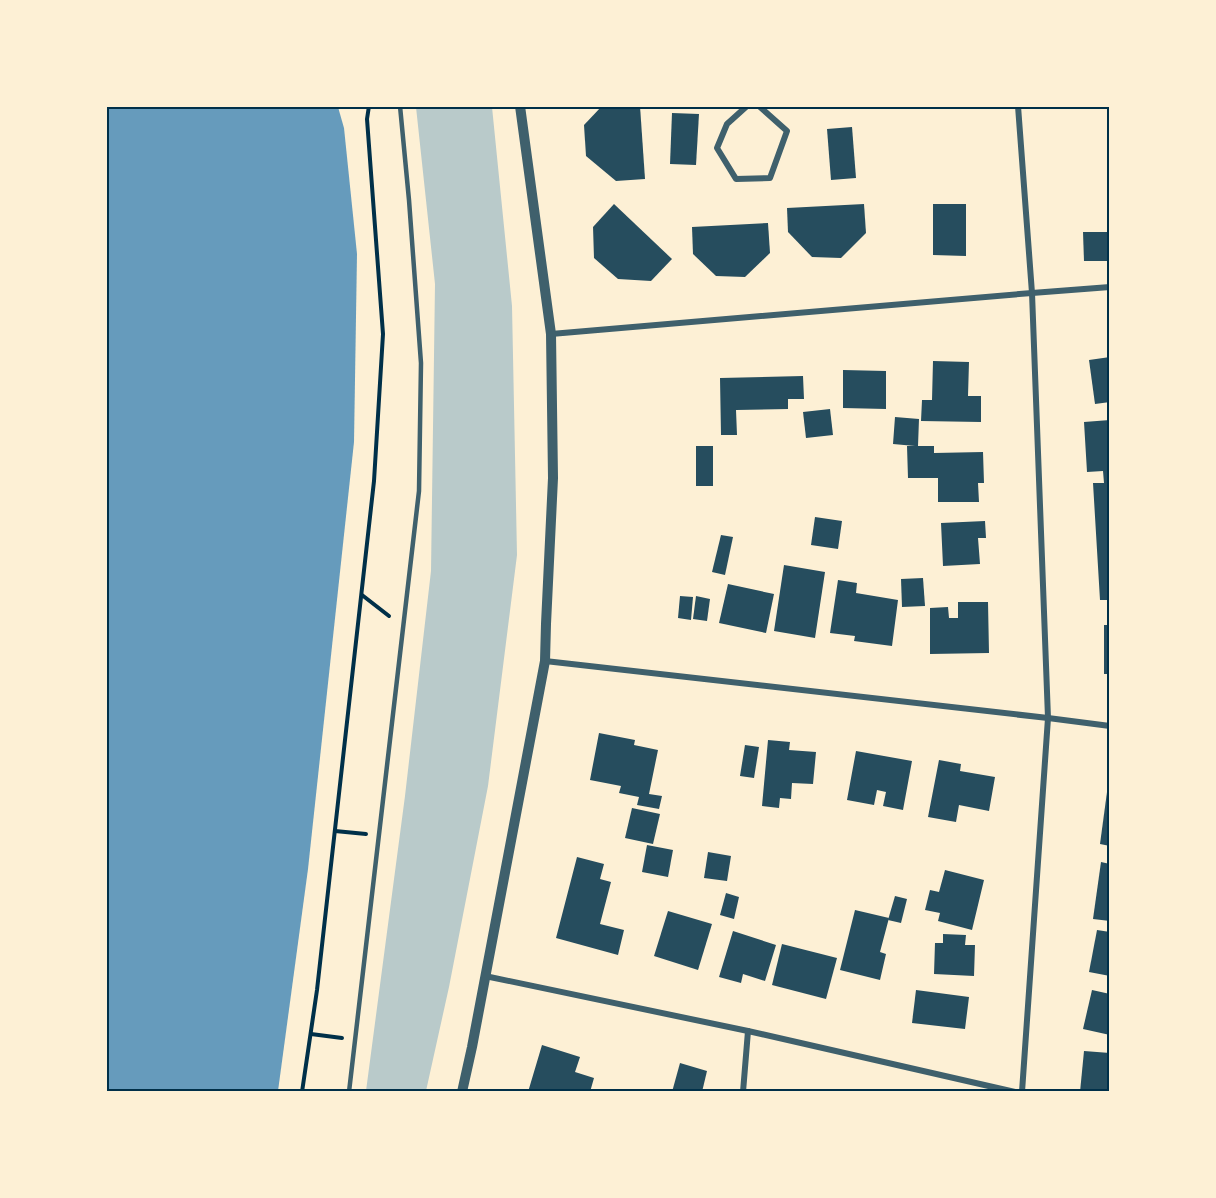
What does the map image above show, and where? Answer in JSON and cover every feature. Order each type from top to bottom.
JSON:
[{"type":"street","points":[[462,1092],[545,662],[553,478],[551,334],[520,106]]},
{"type":"street","points":[[747,106],[727,124],[717,148],[736,179],[770,178],[787,131],[759,106]]},
{"type":"street","points":[[1018,106],[1032,293],[1048,718],[1022,1092]]},
{"type":"street","points":[[551,334],[1110,287]]},
{"type":"street","points":[[545,662],[1110,726]]},
{"type":"street","points":[[485,976],[748,1031],[1015,1092]]},
{"type":"street","points":[[743,1092],[748,1031]]},
{"type":"lane","points":[[349,1092],[418,490],[421,363],[400,106]]},
{"type":"path","points":[[302,1092],[311,1034],[375,481],[383,334],[367,119],[369,106]]},
{"type":"path","points":[[335,831],[379,836]]},
{"type":"path","points":[[311,1034],[355,1040]]},
{"type":"shaded area","points":[[416,107],[492,107],[512,306],[517,555],[488,786],[449,987],[426,1091],[366,1091],[405,796],[431,571],[435,284]]},
{"type":"water","points":[[107,106],[338,107],[344,128],[357,254],[354,442],[308,869],[278,1091],[107,1091]]},
{"type":"building","points":[[602,106],[640,106],[645,179],[616,181],[586,156],[584,125]]},
{"type":"building","points":[[672,113],[699,114],[696,165],[670,164]]},
{"type":"building","points":[[852,127],[856,178],[831,180],[827,129]]},
{"type":"building","points":[[614,204],[672,259],[651,281],[618,279],[594,258],[593,227]]},
{"type":"building","points":[[864,204],[866,233],[841,258],[812,257],[788,232],[787,208]]},
{"type":"building","points":[[933,204],[966,204],[966,256],[933,255]]},
{"type":"building","points":[[768,223],[770,253],[745,277],[716,276],[693,254],[692,227]]},
{"type":"building","points":[[1083,232],[1110,232],[1110,261],[1084,261]]},
{"type":"building","points":[[1110,357],[1110,402],[1095,404],[1089,360]]},
{"type":"building","points":[[933,361],[969,362],[968,396],[981,396],[981,422],[921,421],[922,400],[932,400]]},
{"type":"building","points":[[843,370],[886,371],[886,409],[843,408]]},
{"type":"building","points":[[803,376],[804,399],[788,399],[788,409],[736,410],[737,435],[721,435],[720,378]]},
{"type":"building","points":[[830,409],[833,435],[806,438],[803,412]]},
{"type":"building","points":[[895,417],[919,419],[918,446],[934,446],[934,453],[983,452],[984,483],[978,483],[979,502],[938,502],[938,478],[908,478],[907,446],[915,446],[893,444]]},
{"type":"building","points":[[1110,420],[1110,600],[1100,600],[1093,483],[1104,483],[1103,471],[1087,472],[1084,422]]},
{"type":"building","points":[[696,446],[713,446],[713,486],[696,486]]},
{"type":"building","points":[[815,517],[842,521],[838,549],[811,545]]},
{"type":"building","points":[[985,521],[986,538],[978,538],[980,564],[943,566],[941,523]]},
{"type":"building","points":[[721,535],[733,537],[725,575],[712,572]]},
{"type":"building","points":[[784,565],[825,572],[815,638],[774,631]]},
{"type":"building","points":[[923,578],[925,606],[902,607],[901,579]]},
{"type":"building","points":[[838,580],[857,583],[856,593],[898,600],[892,646],[854,641],[855,636],[830,633]]},
{"type":"building","points":[[728,584],[774,594],[766,633],[719,623]]},
{"type":"building","points":[[680,596],[693,597],[691,620],[678,618]]},
{"type":"building","points":[[696,596],[710,599],[707,621],[693,619]]},
{"type":"building","points":[[958,602],[988,602],[989,653],[930,654],[930,608],[948,607],[949,618],[958,618]]},
{"type":"building","points":[[1104,625],[1110,625],[1110,674],[1104,674]]},
{"type":"building","points":[[599,733],[635,740],[634,745],[658,750],[649,794],[662,796],[659,809],[637,805],[639,797],[619,793],[621,786],[590,780]]},
{"type":"building","points":[[768,740],[790,742],[789,750],[816,752],[813,784],[792,783],[791,799],[780,798],[779,808],[762,806]]},
{"type":"building","points":[[745,745],[759,747],[754,778],[740,776]]},
{"type":"building","points":[[856,751],[912,761],[903,810],[883,806],[886,792],[877,790],[874,805],[847,800]]},
{"type":"building","points":[[939,760],[961,764],[960,771],[995,777],[989,811],[959,805],[956,822],[928,817]]},
{"type":"building","points":[[1107,792],[1110,792],[1110,846],[1100,844]]},
{"type":"building","points":[[632,808],[660,814],[653,844],[625,838]]},
{"type":"building","points":[[647,845],[673,850],[668,877],[642,872]]},
{"type":"building","points":[[708,852],[731,856],[727,881],[704,878]]},
{"type":"building","points":[[577,857],[604,864],[600,879],[611,882],[600,924],[624,930],[618,955],[556,938]]},
{"type":"building","points":[[1101,862],[1110,864],[1110,921],[1093,919]]},
{"type":"building","points":[[945,870],[984,880],[972,930],[938,921],[940,913],[925,910],[930,890],[939,892]]},
{"type":"building","points":[[726,893],[739,897],[734,919],[720,915]]},
{"type":"building","points":[[895,896],[907,899],[901,923],[888,920]]},
{"type":"building","points":[[855,910],[889,918],[880,952],[886,954],[880,980],[840,970]]},
{"type":"building","points":[[668,911],[712,924],[698,970],[654,956]]},
{"type":"building","points":[[1097,930],[1110,932],[1110,976],[1089,972]]},
{"type":"building","points":[[733,931],[776,945],[765,981],[743,974],[741,983],[719,977]]},
{"type":"building","points":[[943,934],[966,935],[965,945],[975,945],[974,976],[934,974],[935,943],[943,943]]},
{"type":"building","points":[[782,944],[837,958],[826,999],[772,985]]},
{"type":"building","points":[[916,990],[969,997],[965,1029],[912,1023]]},
{"type":"building","points":[[1092,990],[1110,994],[1110,1035],[1083,1029]]},
{"type":"building","points":[[542,1045],[580,1057],[575,1072],[594,1078],[590,1092],[528,1092]]},
{"type":"building","points":[[1084,1051],[1110,1053],[1110,1092],[1080,1092]]},
{"type":"building","points":[[680,1063],[707,1071],[702,1092],[672,1092]]}]
